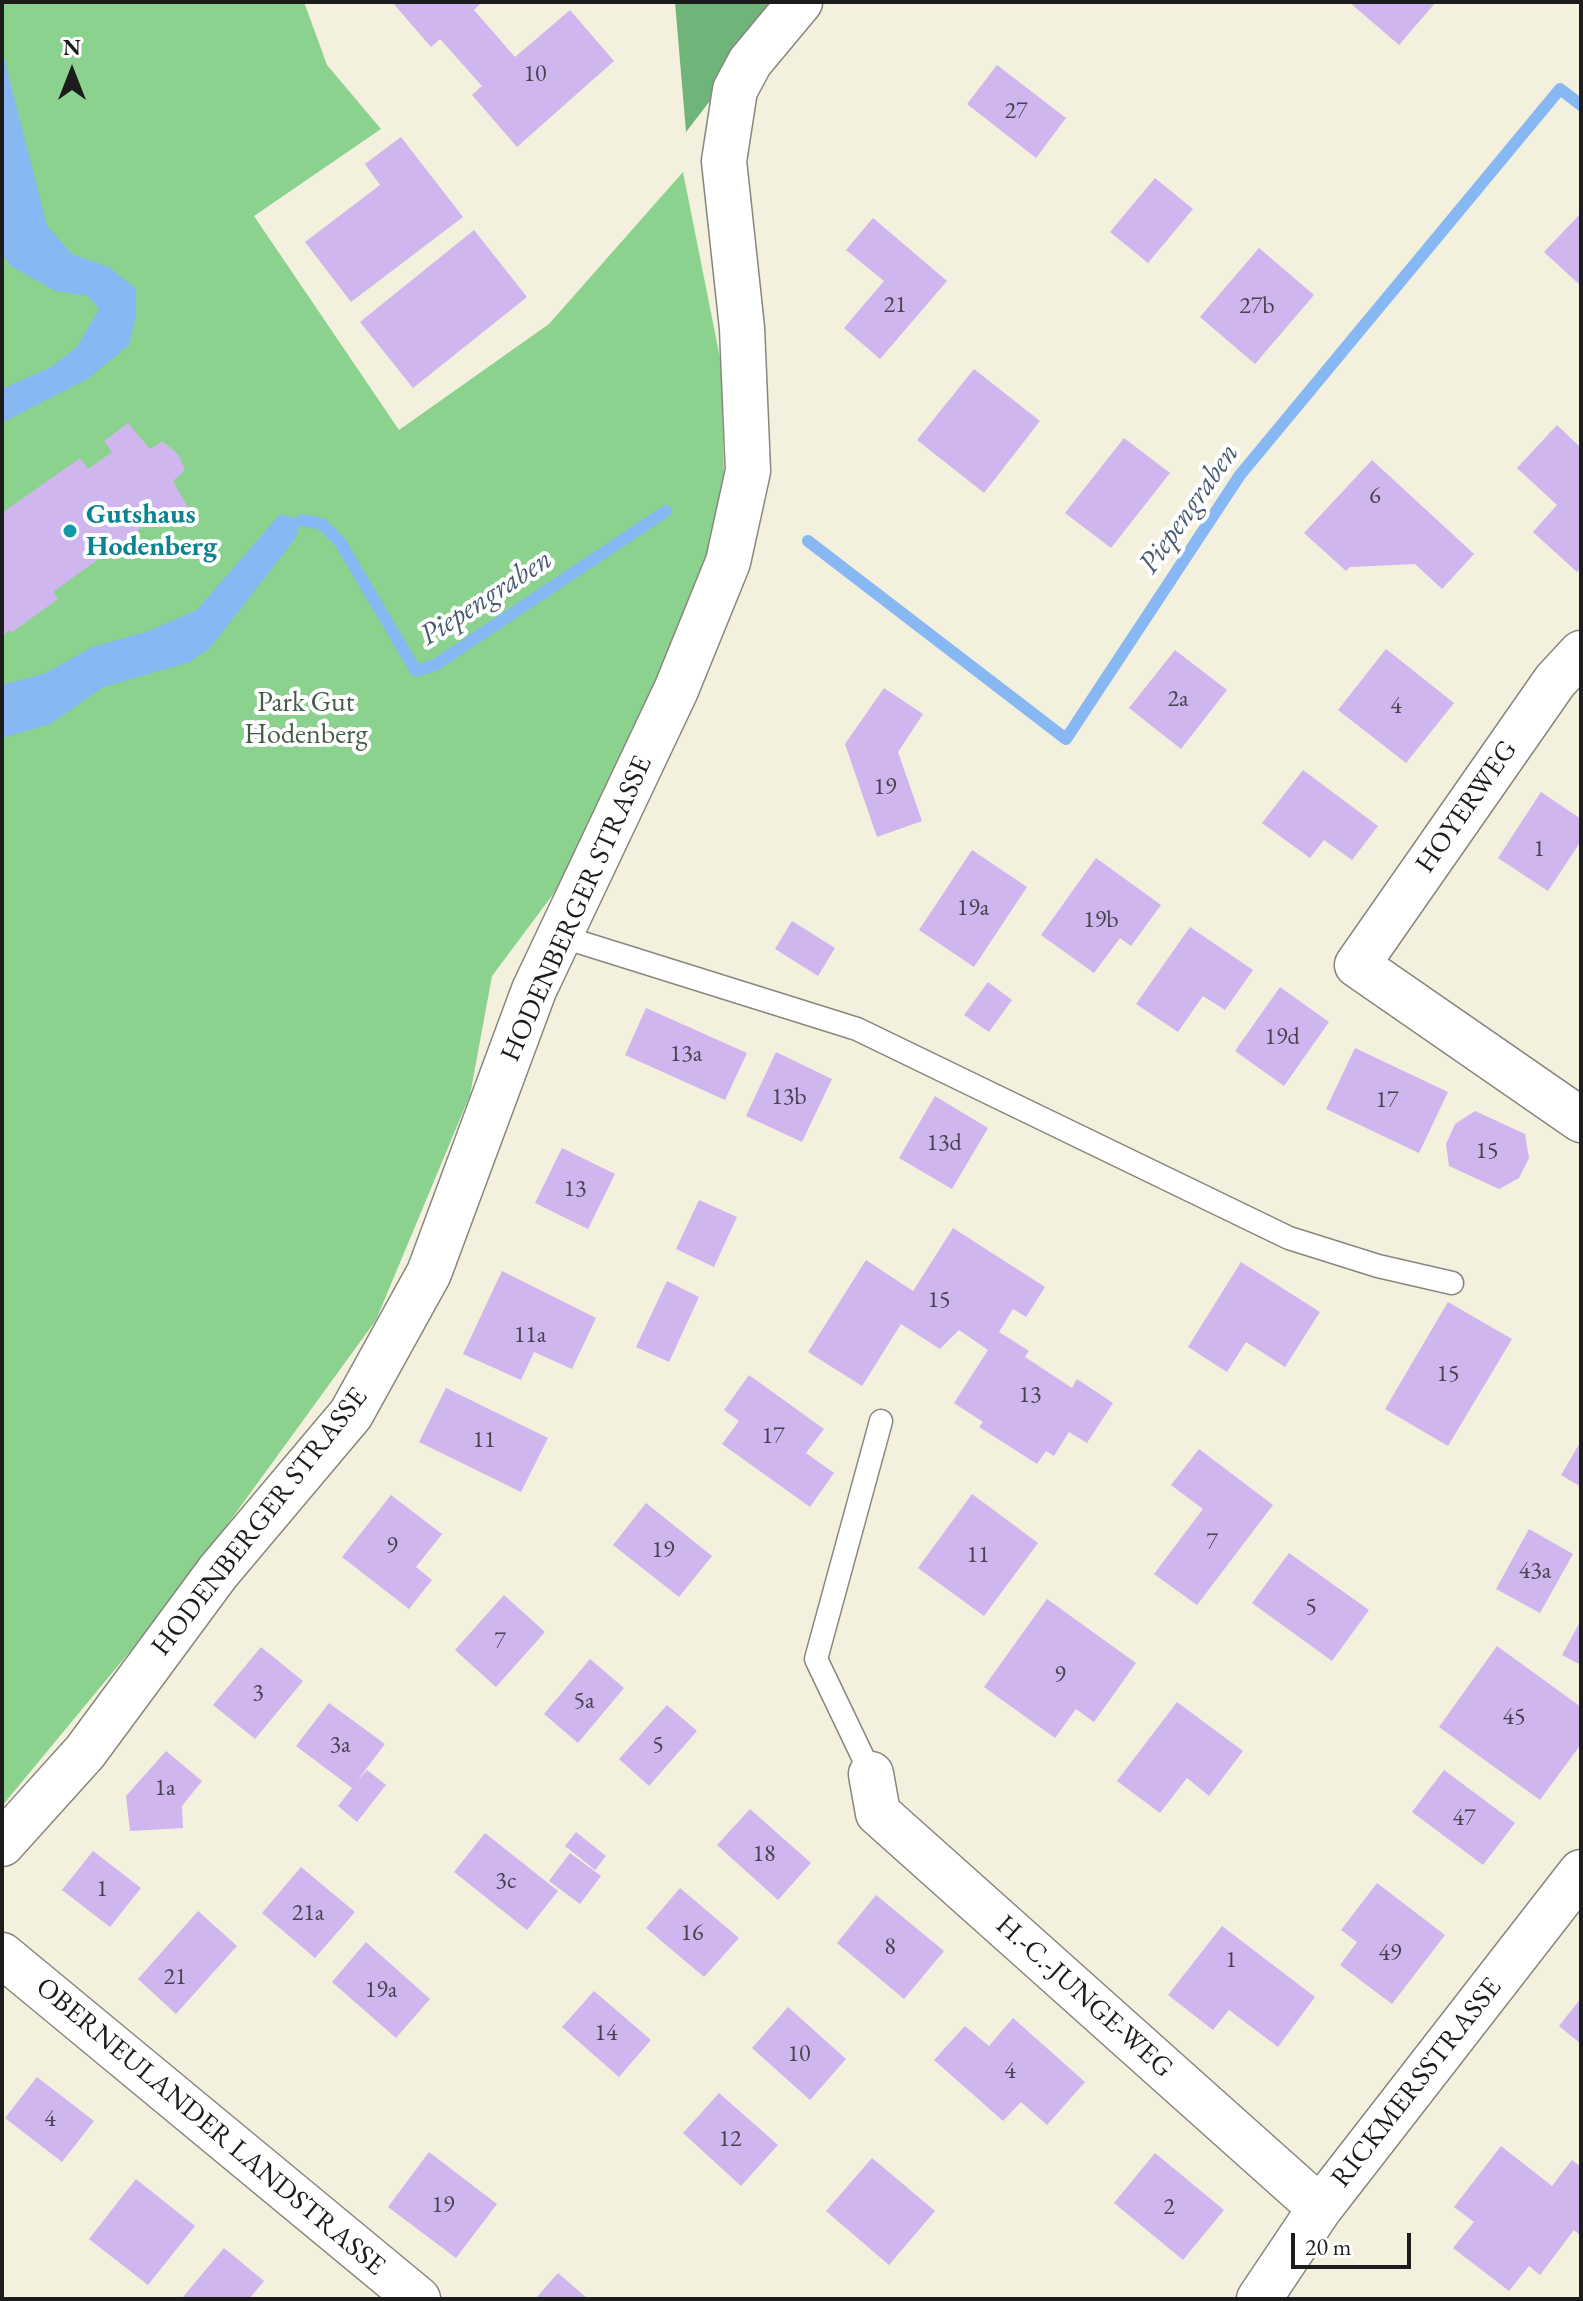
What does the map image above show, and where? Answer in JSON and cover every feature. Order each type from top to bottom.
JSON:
[{"type":"street","name":"HODENBERGER STRASSE","points":[[2,1844],[85,1752],[218,1572],[351,1414],[429,1273],[534,990],[676,690],[728,562],[748,471],[742,328],[724,161],[735,90],[750,62],[800,2]]},
{"type":"street","name":"HOYERWEG","points":[[1581,653],[1555,681],[1357,965],[1581,1120]]},
{"type":"street","name":"H.-C.-JUNGE-WEG","points":[[871,1774],[878,1813],[1320,2208]]},
{"type":"street","name":"RICKMERSSTRASSE","points":[[1259,2299],[1320,2208],[1581,1872]]},
{"type":"street","name":"OBERNEULANDER LANDSTRASSE","points":[[2,1955],[418,2299]]},
{"type":"lane","points":[[560,936],[857,1029],[1289,1238],[1378,1266],[1452,1283]]},
{"type":"lane","points":[[871,1774],[816,1659],[881,1421]]},
{"type":"green space","name":"Park Gut Hodenberg","points":[[2,2],[304,2],[327,65],[381,129],[254,216],[399,430],[549,324],[683,172],[721,363],[725,511],[679,636],[566,877],[492,976],[470,1095],[376,1320],[174,1598],[2,1806]]},
{"type":"green space","points":[[675,2],[786,2],[686,132]]},
{"type":"water","points":[[2,50],[47,226],[72,254],[109,267],[135,288],[136,316],[129,345],[89,378],[2,423],[2,389],[51,367],[77,347],[99,309],[88,296],[55,291],[11,266],[2,254]]},
{"type":"water","points":[[280,514],[302,520],[295,539],[210,648],[190,662],[104,687],[50,724],[2,738],[2,685],[46,673],[92,647],[146,632],[197,610]]},
{"type":"building","points":[[392,2],[482,2],[474,10],[515,57],[570,10],[614,61],[517,147],[472,95],[482,86],[440,39],[431,47]]},
{"type":"building","points":[[1349,2],[1436,2],[1399,45]]},
{"type":"building","points":[[997,65],[1066,118],[1036,158],[967,104]]},
{"type":"building","points":[[401,137],[463,217],[351,302],[305,242],[380,185],[365,164]]},
{"type":"building","points":[[1155,178],[1193,209],[1148,263],[1110,232]]},
{"type":"building","points":[[1581,213],[1581,286],[1544,252]]},
{"type":"building","points":[[873,218],[947,281],[880,359],[844,328],[884,281],[846,250]]},
{"type":"building","points":[[474,230],[527,297],[413,388],[360,322]]},
{"type":"building","points":[[1259,248],[1314,295],[1255,364],[1200,317]]},
{"type":"building","points":[[974,369],[1040,421],[984,493],[917,440]]},
{"type":"building","name":"Gutshaus Hodenberg","points":[[128,423],[150,449],[162,441],[178,454],[185,470],[173,481],[190,511],[168,527],[159,515],[53,592],[58,599],[11,633],[10,630],[2,636],[2,513],[80,458],[88,469],[112,452],[104,441]]},
{"type":"building","points":[[1557,425],[1581,448],[1581,567],[1577,572],[1533,532],[1557,505],[1517,468]]},
{"type":"building","points":[[1124,438],[1170,473],[1111,548],[1065,513]]},
{"type":"building","points":[[1372,460],[1474,554],[1442,589],[1415,564],[1350,567],[1346,571],[1304,533]]},
{"type":"building","points":[[1386,649],[1454,703],[1406,763],[1338,710]]},
{"type":"building","points":[[1175,650],[1227,690],[1181,749],[1129,708]]},
{"type":"building","points":[[884,688],[923,714],[898,752],[922,821],[877,837],[845,744]]},
{"type":"building","points":[[1303,770],[1378,826],[1352,860],[1324,840],[1310,858],[1262,823]]},
{"type":"building","points":[[1541,792],[1581,819],[1581,841],[1548,891],[1498,858]]},
{"type":"building","points":[[972,850],[1027,887],[974,967],[919,930]]},
{"type":"building","points":[[1096,858],[1161,905],[1131,946],[1120,938],[1094,973],[1041,935]]},
{"type":"building","points":[[792,921],[835,948],[818,976],[775,949]]},
{"type":"building","points":[[1190,927],[1253,970],[1225,1010],[1203,996],[1178,1032],[1136,1004]]},
{"type":"building","points":[[988,982],[1012,1000],[989,1032],[964,1015]]},
{"type":"building","points":[[1280,987],[1329,1022],[1284,1086],[1235,1051]]},
{"type":"building","points":[[646,1008],[747,1053],[725,1100],[625,1055]]},
{"type":"building","points":[[1355,1048],[1448,1092],[1419,1153],[1326,1109]]},
{"type":"building","points":[[776,1052],[832,1079],[802,1142],[746,1116]]},
{"type":"building","points":[[935,1096],[988,1128],[952,1189],[899,1158]]},
{"type":"building","points":[[1475,1111],[1525,1134],[1529,1158],[1519,1178],[1499,1189],[1449,1166],[1446,1144],[1455,1124]]},
{"type":"building","points":[[562,1148],[615,1174],[588,1229],[535,1203]]},
{"type":"building","points":[[699,1200],[737,1217],[714,1267],[676,1249]]},
{"type":"building","points":[[953,1228],[1045,1287],[1026,1317],[1013,1309],[999,1332],[1029,1351],[1025,1357],[1072,1388],[1077,1379],[1113,1403],[1087,1443],[1069,1432],[1054,1456],[1046,1451],[1037,1464],[979,1427],[983,1422],[954,1403],[988,1350],[959,1330],[940,1349],[901,1324],[862,1386],[808,1352],[866,1260],[913,1291]]},
{"type":"building","points":[[1241,1262],[1320,1312],[1285,1367],[1246,1342],[1227,1372],[1188,1347]]},
{"type":"building","points":[[502,1271],[596,1318],[572,1369],[534,1352],[521,1380],[463,1354]]},
{"type":"building","points":[[667,1281],[699,1297],[669,1362],[636,1347]]},
{"type":"building","points":[[1448,1302],[1512,1339],[1448,1446],[1385,1409]]},
{"type":"building","points":[[749,1375],[824,1429],[806,1453],[834,1473],[810,1507],[722,1444],[739,1421],[724,1410]]},
{"type":"building","points":[[446,1388],[548,1438],[521,1492],[419,1442]]},
{"type":"building","points":[[1581,1441],[1581,1487],[1561,1475]]},
{"type":"building","points":[[1199,1449],[1273,1505],[1197,1605],[1154,1574],[1203,1509],[1171,1485]]},
{"type":"building","points":[[972,1494],[1038,1543],[984,1616],[918,1568]]},
{"type":"building","points":[[391,1495],[442,1534],[416,1567],[432,1580],[409,1609],[342,1557]]},
{"type":"building","points":[[646,1503],[712,1556],[679,1597],[613,1545]]},
{"type":"building","points":[[1529,1529],[1573,1554],[1540,1613],[1496,1589]]},
{"type":"building","points":[[1289,1553],[1369,1610],[1332,1661],[1252,1603]]},
{"type":"building","points":[[504,1595],[545,1632],[496,1687],[455,1650]]},
{"type":"building","points":[[1047,1599],[1136,1663],[1094,1722],[1076,1709],[1055,1738],[984,1687]]},
{"type":"building","points":[[1581,1620],[1581,1665],[1562,1655]]},
{"type":"building","points":[[1497,1646],[1581,1707],[1581,1744],[1540,1800],[1439,1727]]},
{"type":"building","points":[[261,1647],[303,1681],[255,1739],[213,1705]]},
{"type":"building","points":[[590,1659],[624,1688],[578,1743],[544,1714]]},
{"type":"building","points":[[1177,1702],[1243,1751],[1209,1796],[1187,1778],[1160,1813],[1117,1781]]},
{"type":"building","points":[[329,1703],[385,1744],[357,1781],[367,1770],[386,1785],[357,1822],[338,1806],[352,1788],[296,1746]]},
{"type":"building","points":[[667,1705],[697,1731],[649,1786],[619,1759]]},
{"type":"building","points":[[166,1751],[202,1781],[182,1806],[183,1828],[130,1831],[126,1796]]},
{"type":"building","points":[[1444,1770],[1515,1823],[1483,1865],[1412,1812]]},
{"type":"building","points":[[750,1809],[811,1863],[778,1900],[717,1845]]},
{"type":"building","points":[[576,1832],[606,1856],[595,1870],[565,1846]]},
{"type":"building","points":[[485,1833],[558,1891],[527,1930],[454,1872]]},
{"type":"building","points":[[93,1851],[141,1888],[110,1927],[62,1890]]},
{"type":"building","points":[[570,1853],[601,1876],[580,1904],[549,1881]]},
{"type":"building","points":[[301,1867],[355,1912],[315,1958],[262,1913]]},
{"type":"building","points":[[1377,1883],[1445,1935],[1392,2004],[1340,1965],[1357,1942],[1341,1930]]},
{"type":"building","points":[[680,1888],[739,1938],[704,1977],[646,1928]]},
{"type":"building","points":[[876,1895],[944,1951],[904,1999],[837,1943]]},
{"type":"building","points":[[198,1911],[237,1946],[176,2014],[138,1979]]},
{"type":"building","points":[[1222,1926],[1315,1997],[1278,2047],[1229,2010],[1213,2030],[1168,1995]]},
{"type":"building","points":[[366,1942],[430,1999],[396,2038],[332,1982]]},
{"type":"building","points":[[594,1991],[651,2040],[619,2077],[562,2027]]},
{"type":"building","points":[[1581,1998],[1581,2044],[1559,2026]]},
{"type":"building","points":[[788,2007],[846,2059],[810,2100],[752,2048]]},
{"type":"building","points":[[1013,2018],[1085,2082],[1047,2125],[1021,2102],[1003,2121],[934,2060],[965,2026],[989,2046]]},
{"type":"building","points":[[37,2077],[94,2121],[62,2162],[5,2118]]},
{"type":"building","points":[[719,2093],[778,2145],[741,2186],[683,2133]]},
{"type":"building","points":[[1501,2146],[1552,2186],[1572,2160],[1581,2167],[1581,2236],[1574,2230],[1540,2275],[1529,2266],[1509,2291],[1453,2248],[1474,2222],[1454,2207]]},
{"type":"building","points":[[429,2152],[497,2204],[456,2258],[388,2207]]},
{"type":"building","points":[[1155,2153],[1224,2210],[1183,2260],[1114,2203]]},
{"type":"building","points":[[872,2158],[935,2211],[889,2265],[826,2211]]},
{"type":"building","points":[[136,2179],[195,2226],[148,2285],[89,2239]]},
{"type":"building","points":[[224,2248],[264,2281],[249,2299],[183,2297]]},
{"type":"building","points":[[558,2273],[588,2299],[535,2299]]},
{"type":"waterway","name":"Piepengraben","points":[[808,541],[1066,739],[1240,475],[1560,89],[1581,105]]},
{"type":"waterway","name":"Piepengraben","points":[[302,520],[322,524],[340,542],[416,671],[435,665],[666,511]]},
{"type":"place","name":"Gutshaus Hodenberg","points":[[70,531]]}]
